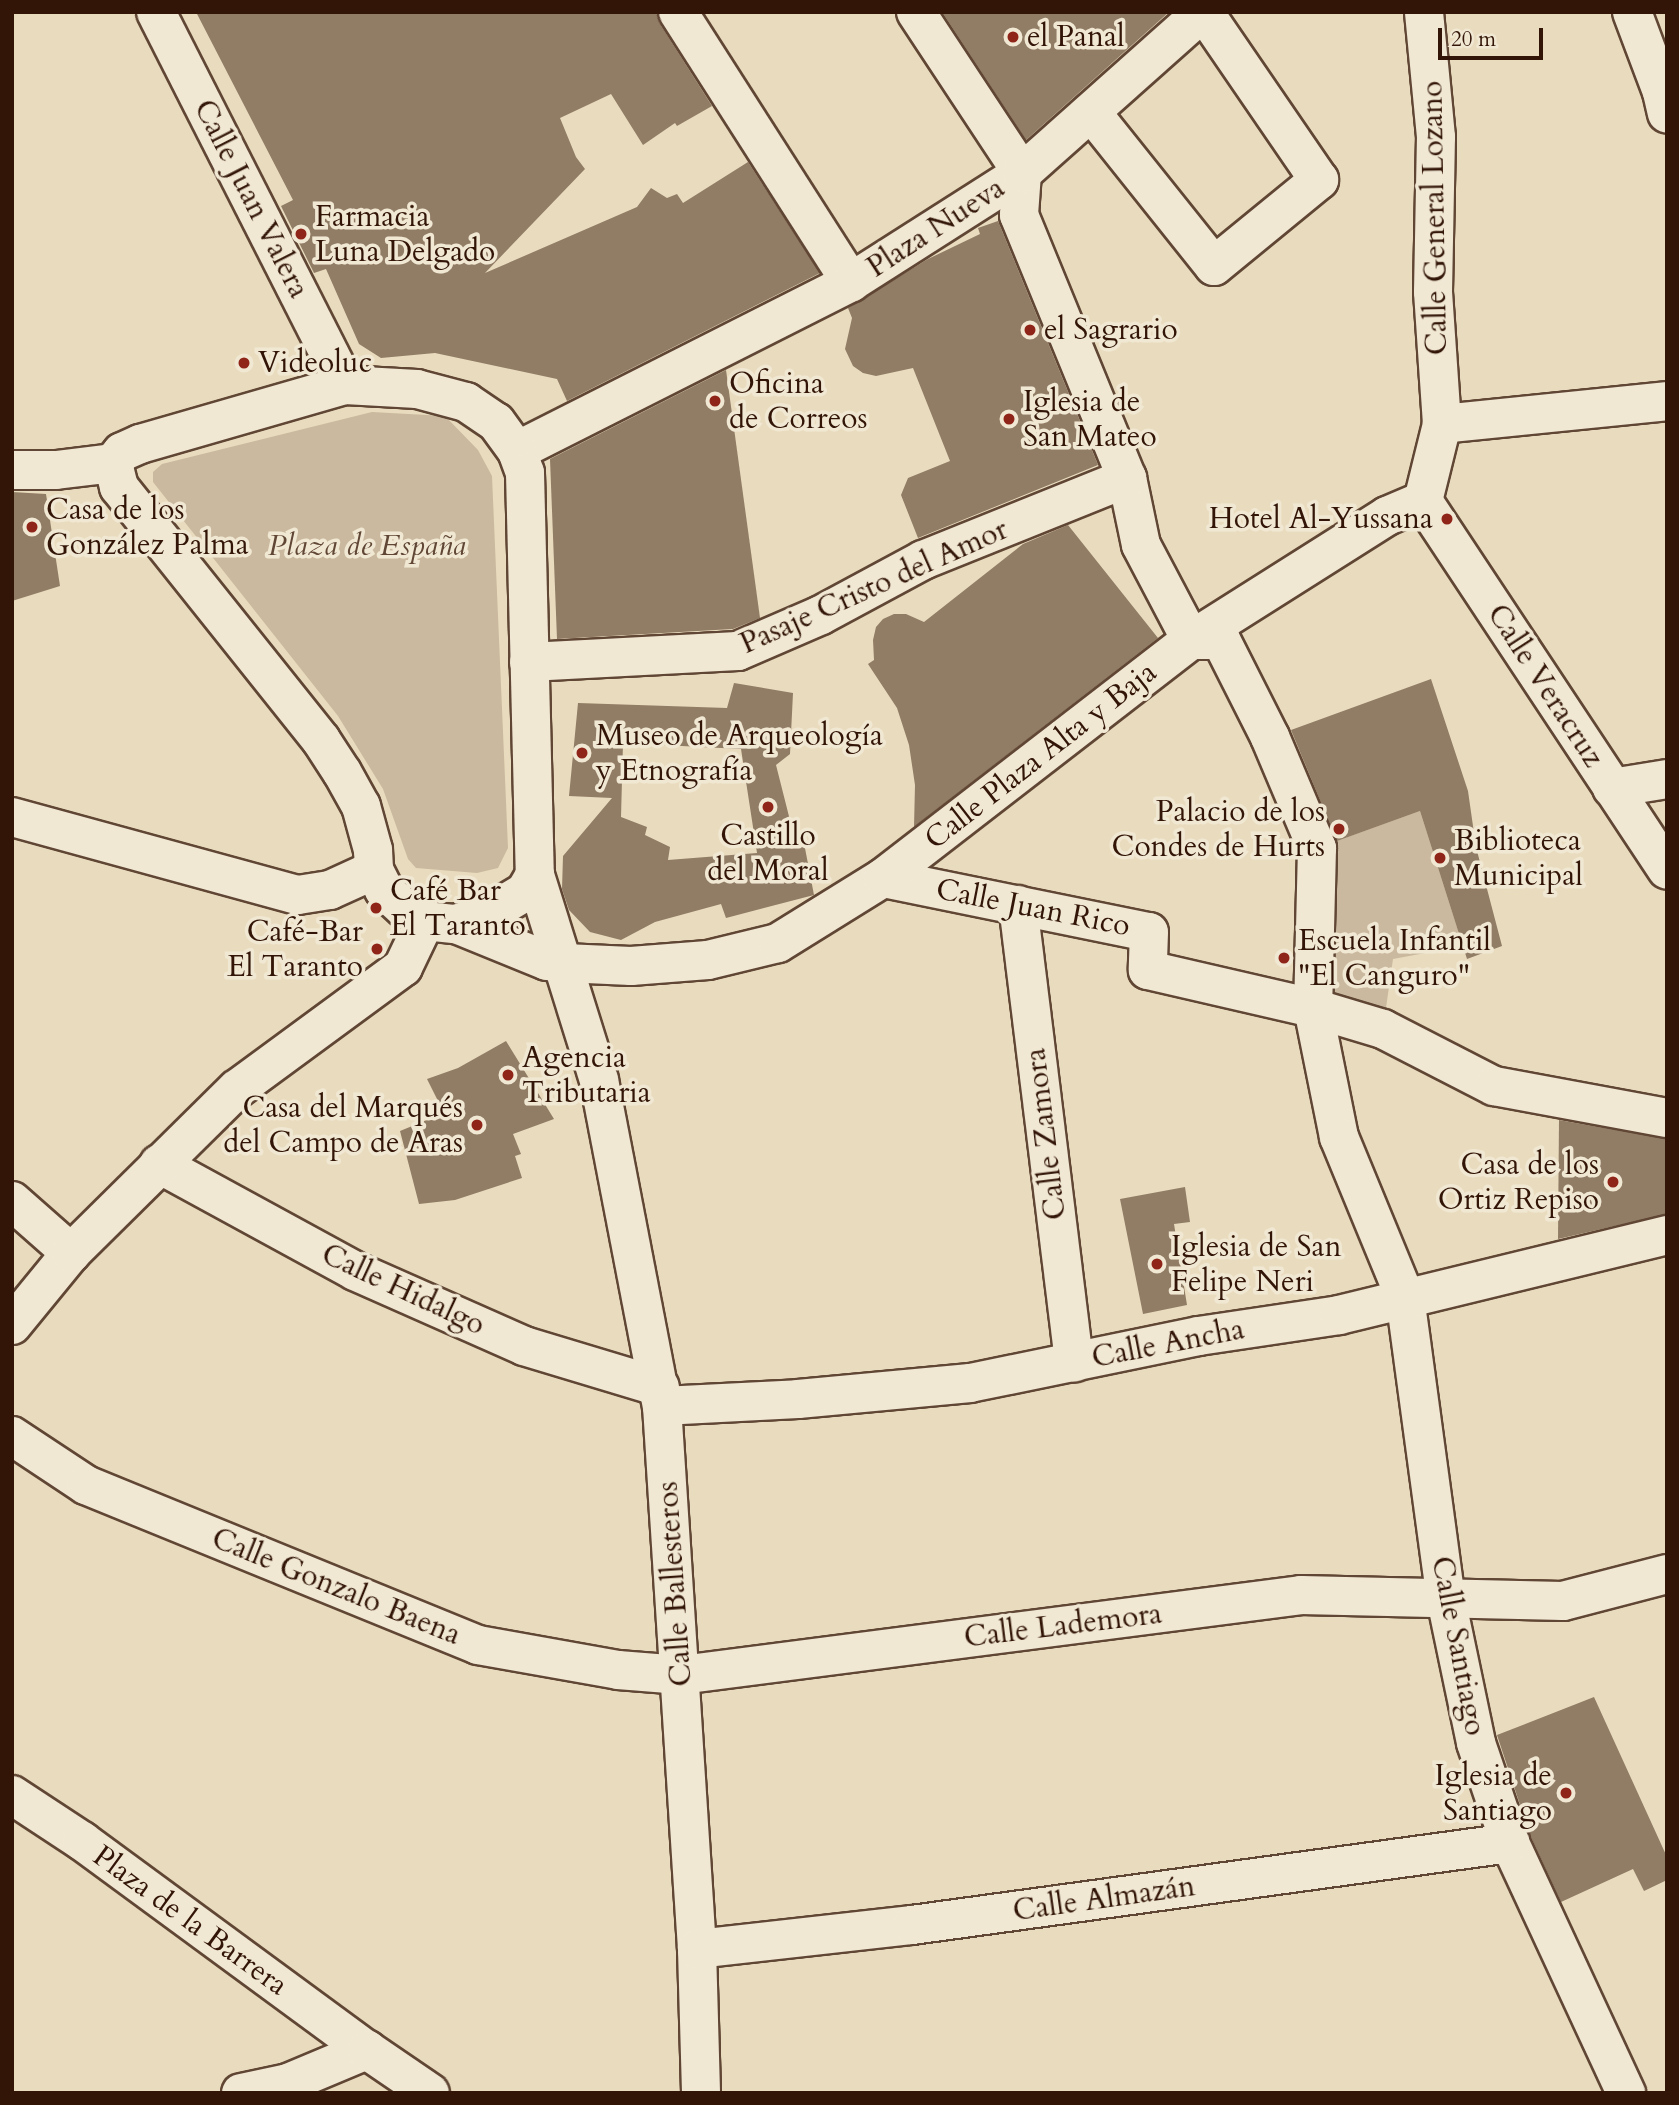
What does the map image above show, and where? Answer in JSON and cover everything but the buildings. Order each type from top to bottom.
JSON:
[{"type":"street","name":"Calle Juan Valera","points":[[156,12],[345,385]]},
{"type":"street","name":"Plaza Nueva","points":[[678,12],[851,282],[1022,173],[916,12]]},
{"type":"street","points":[[1091,111],[1214,266],[1319,180],[1203,12],[1091,111],[1022,173],[1020,215],[1126,478],[1141,545],[1191,640]]},
{"type":"street","name":"Calle General Lozano","points":[[1424,12],[1436,137],[1433,292],[1442,424]]},
{"type":"street","points":[[1632,12],[1662,92],[1667,113]]},
{"type":"street","points":[[517,451],[851,282]]},
{"type":"street","points":[[12,470],[56,470],[113,463],[122,452],[140,444],[345,385],[417,389],[466,402],[496,422],[517,451],[524,473],[535,875],[564,963]]},
{"type":"street","points":[[1423,501],[1442,424],[1667,401]]},
{"type":"street","points":[[113,463],[119,487],[321,740],[342,772],[361,806],[373,850],[374,870],[384,890],[441,923]]},
{"type":"street","name":"Pasaje Cristo del Amor","points":[[529,662],[738,651],[821,615],[923,560],[1126,478]]},
{"type":"street","name":"Calle Plaza Alta y Baja","points":[[441,923],[547,961],[564,963],[631,966],[708,960],[778,943],[883,878],[1191,640],[1387,516],[1423,501]]},
{"type":"street","name":"Calle Veracruz","points":[[1423,501],[1667,870]]},
{"type":"street","name":"Calle Santiago","points":[[1191,640],[1221,640],[1270,737],[1317,848],[1313,1008],[1339,1137],[1405,1297],[1446,1599],[1476,1743],[1510,1843],[1626,2093]]},
{"type":"street","points":[[1612,788],[1667,779]]},
{"type":"street","points":[[12,817],[298,895],[330,890],[374,870]]},
{"type":"street","points":[[12,1325],[71,1253],[237,1089],[404,967],[441,923],[493,911],[525,891],[535,875]]},
{"type":"street","name":"Calle Juan Rico","points":[[883,878],[1149,932],[1148,970],[1313,1008],[1383,1029],[1494,1086],[1667,1118]]},
{"type":"street","name":"Calle Zamora","points":[[1018,905],[1074,1363]]},
{"type":"street","name":"Calle Ballesteros","points":[[564,963],[599,1080],[661,1396],[697,1949],[701,2093]]},
{"type":"street","name":"Calle Hidalgo","points":[[159,1164],[355,1271],[524,1346],[661,1396]]},
{"type":"street","points":[[12,1201],[71,1253]]},
{"type":"street","name":"Calle Ancha","points":[[661,1396],[798,1399],[970,1383],[1199,1336],[1339,1315],[1667,1235]]},
{"type":"street","name":"Calle Gonzalo Baena","points":[[12,1436],[86,1485],[478,1645],[618,1670],[681,1675]]},
{"type":"street","name":"Calle Lademora","points":[[681,1675],[1301,1595],[1563,1601],[1667,1574]]},
{"type":"street","name":"Plaza de la Barrera","points":[[12,1795],[82,1841],[366,2050],[430,2093]]},
{"type":"street","name":"Calle Almazán","points":[[697,1949],[926,1924],[1510,1843]]},
{"type":"street","points":[[241,2093],[290,2088],[366,2050]]},
{"type":"green space","name":"Plaza de España","points":[[372,412],[445,416],[478,450],[492,476],[508,848],[498,868],[477,873],[416,868],[408,859],[383,789],[338,716],[153,482],[153,472],[162,464]]},
{"type":"green space","points":[[1420,811],[1463,946],[1393,959],[1383,1029],[1313,1008],[1317,848]]},
{"type":"place","name":"el Panal","points":[[1013,37]]},
{"type":"place","name":"Farmacia Luna Delgado","points":[[301,234]]},
{"type":"place","name":"el Sagrario","points":[[1030,330]]},
{"type":"place","name":"Videoluc","points":[[244,363]]},
{"type":"place","name":"Oficina de Correos","points":[[715,401]]},
{"type":"place","name":"Iglesia de San Mateo","points":[[1009,419]]},
{"type":"place","name":"Hotel Al-Yussana","points":[[1447,519]]},
{"type":"place","name":"Casa de los González Palma","points":[[32,527]]},
{"type":"place","name":"Museo de Arqueología y Etnografía","points":[[582,753]]},
{"type":"place","name":"Castillo del Moral","points":[[768,807]]},
{"type":"place","name":"Palacio de los Condes de Hurts","points":[[1339,829]]},
{"type":"place","name":"Biblioteca Municipal","points":[[1440,858]]},
{"type":"place","name":"Café Bar El Taranto","points":[[376,908]]},
{"type":"place","name":"Café-Bar El Taranto","points":[[377,949]]},
{"type":"place","name":"Escuela Infantil \"El Canguro\"","points":[[1284,958]]},
{"type":"place","name":"Agencia Tributaria","points":[[508,1075]]},
{"type":"place","name":"Casa del Marqués del Campo de Aras","points":[[477,1125]]},
{"type":"place","name":"Casa de los Ortiz Repiso","points":[[1613,1182]]},
{"type":"place","name":"Iglesia de San Felipe Neri","points":[[1157,1264]]},
{"type":"place","name":"Iglesia de Santiago","points":[[1566,1793]]}]
